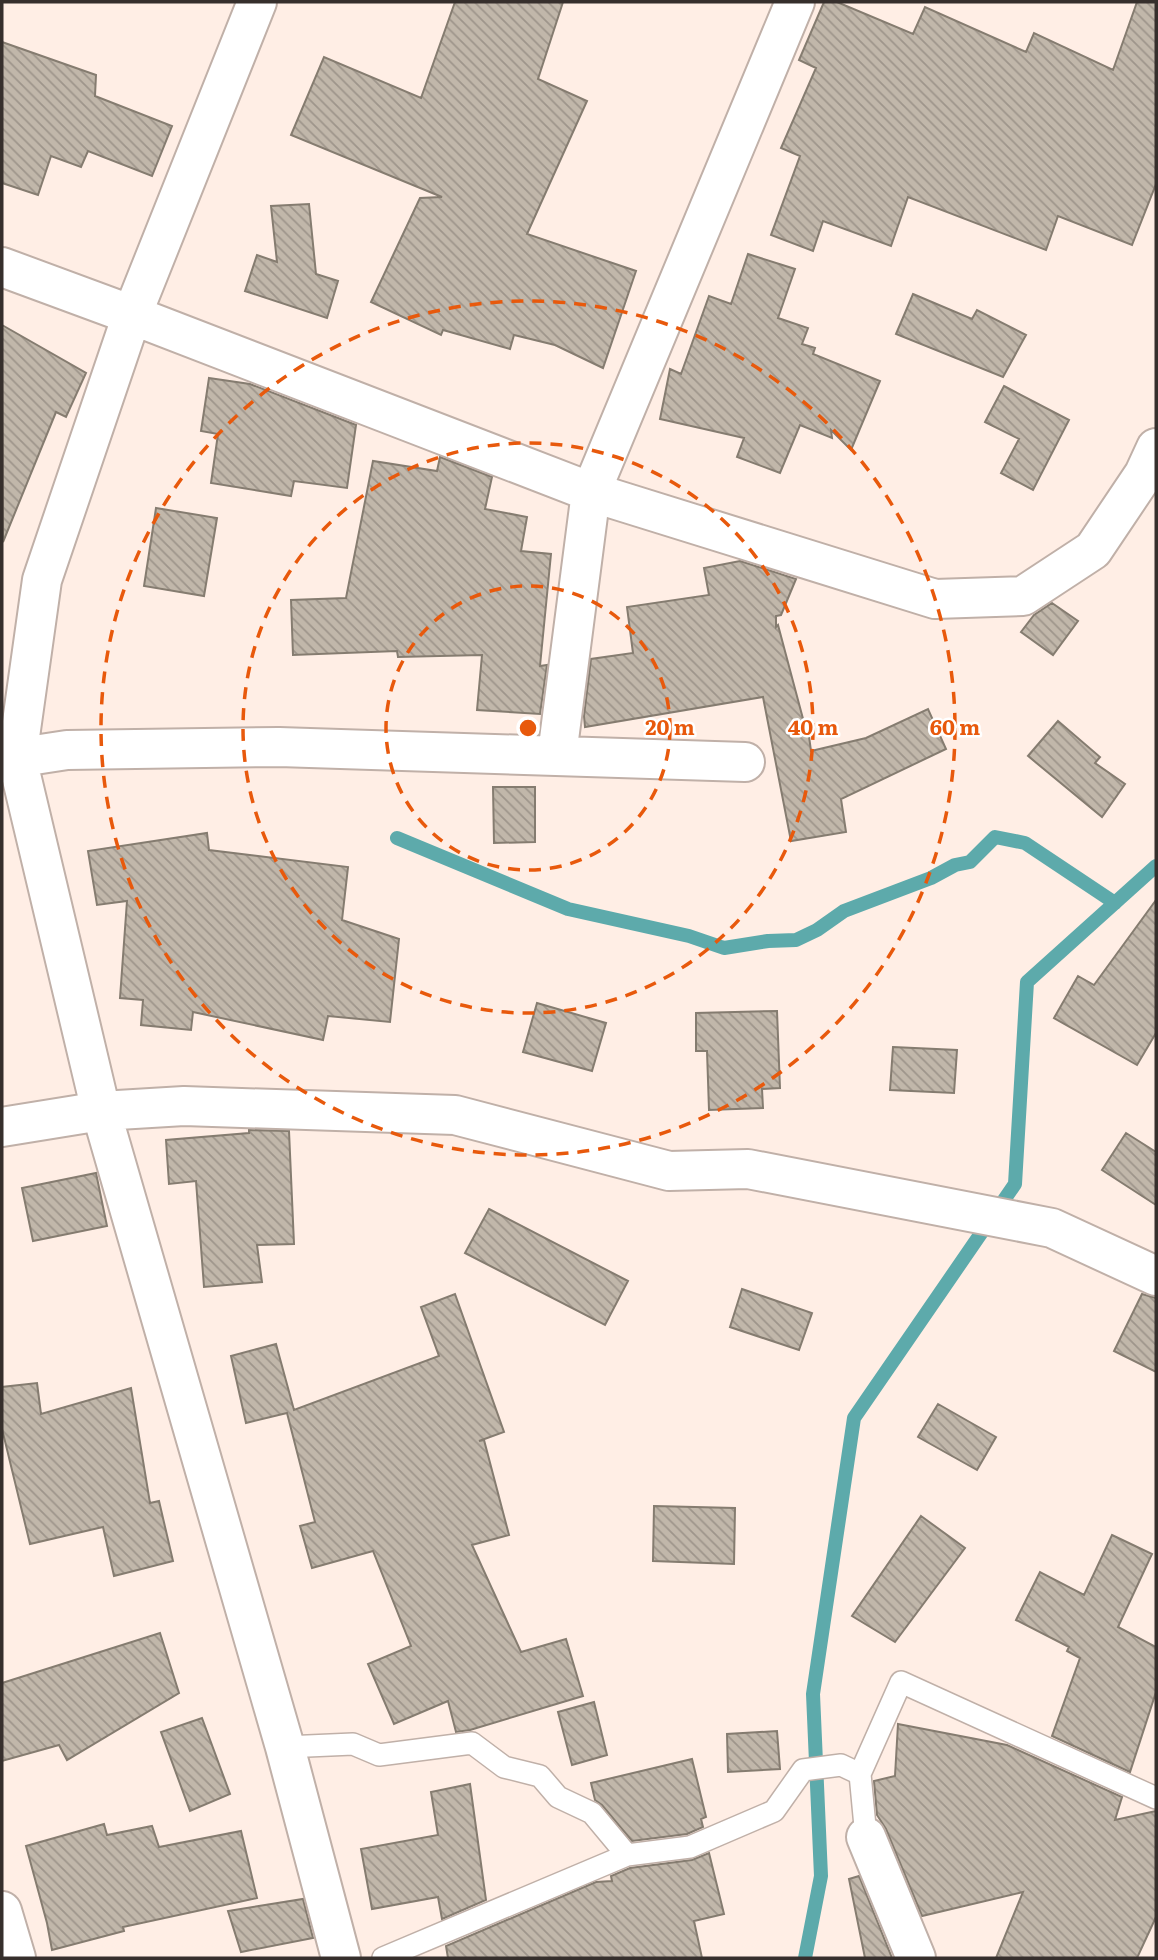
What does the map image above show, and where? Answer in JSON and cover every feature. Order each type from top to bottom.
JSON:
[{"type":"street","points":[[257,2],[132,314],[42,580],[9,759],[101,1111],[285,1747],[341,1958]]},
{"type":"street","points":[[557,755],[591,492],[795,2]]},
{"type":"street","points":[[2,267],[132,314],[591,492],[935,599],[1023,596],[1093,550],[1144,474],[1156,448]]},
{"type":"street","points":[[9,759],[67,750],[279,747],[745,762]]},
{"type":"street","points":[[2,1127],[101,1111],[184,1106],[456,1115],[669,1171],[748,1169],[1052,1228],[1156,1276]]},
{"type":"street","points":[[866,1837],[916,1958]]},
{"type":"street","points":[[2,1911],[16,1958]]},
{"type":"lane","points":[[866,1837],[860,1774],[901,1682],[1156,1798]]},
{"type":"lane","points":[[285,1747],[353,1744],[379,1755],[472,1743],[504,1767],[540,1776],[558,1797],[593,1812],[627,1855]]},
{"type":"lane","points":[[383,1958],[627,1855],[690,1847],[774,1811],[803,1770],[841,1765],[860,1774]]},
{"type":"building","points":[[455,2],[563,2],[538,79],[587,101],[527,234],[636,271],[603,368],[555,345],[514,335],[510,349],[443,330],[441,335],[371,302],[420,198],[442,197],[291,135],[324,57],[421,98]]},
{"type":"building","points":[[824,2],[837,2],[913,34],[925,7],[1026,52],[1034,33],[1113,70],[1137,2],[1156,2],[1156,184],[1132,245],[1058,216],[1046,250],[908,197],[891,246],[823,221],[813,251],[771,235],[800,156],[781,148],[816,68],[799,60]]},
{"type":"building","points":[[2,42],[96,75],[95,96],[172,126],[152,176],[88,151],[81,167],[51,156],[38,195],[2,183]]},
{"type":"building","points":[[309,204],[316,274],[338,281],[327,318],[245,291],[257,255],[277,262],[271,206]]},
{"type":"building","points":[[748,254],[795,269],[778,318],[808,328],[802,344],[815,348],[813,354],[880,381],[851,450],[831,430],[832,438],[800,425],[780,473],[737,457],[744,438],[660,419],[670,369],[681,374],[709,296],[731,304]]},
{"type":"building","points":[[913,294],[972,319],[977,310],[1026,335],[1003,377],[896,334]]},
{"type":"building","points":[[2,325],[86,373],[66,417],[56,412],[3,542]]},
{"type":"building","points":[[209,378],[250,384],[356,425],[347,488],[294,481],[291,496],[211,483],[218,434],[201,431]]},
{"type":"building","points":[[1004,386],[1069,420],[1033,490],[1001,473],[1019,439],[985,422]]},
{"type":"building","points":[[440,457],[492,477],[485,509],[527,517],[521,551],[551,554],[540,666],[547,665],[540,714],[477,710],[482,655],[398,657],[397,651],[293,655],[291,600],[346,598],[373,461],[437,471]]},
{"type":"building","points":[[156,508],[217,518],[204,596],[144,586]]},
{"type":"building","points":[[740,561],[796,579],[781,615],[776,616],[776,627],[778,625],[806,730],[808,729],[811,751],[866,738],[928,709],[946,749],[841,799],[846,832],[791,841],[763,697],[585,727],[591,659],[633,653],[627,607],[709,595],[704,568]]},
{"type":"building","points":[[1052,603],[1078,621],[1053,655],[1021,632],[1034,615]]},
{"type":"building","points":[[1058,721],[1100,757],[1095,763],[1125,784],[1102,817],[1028,756]]},
{"type":"building","points":[[493,787],[535,787],[535,842],[494,843]]},
{"type":"building","points":[[207,833],[209,850],[348,867],[342,920],[399,939],[390,1022],[328,1016],[323,1040],[193,1012],[191,1030],[141,1025],[143,1000],[120,998],[127,901],[97,905],[88,851]]},
{"type":"building","points":[[1156,900],[1156,1033],[1137,1065],[1054,1018],[1078,976],[1094,985]]},
{"type":"building","points":[[537,1003],[606,1023],[592,1071],[523,1052]]},
{"type":"building","points":[[777,1011],[780,1088],[762,1089],[763,1108],[709,1110],[707,1051],[696,1051],[696,1013]]},
{"type":"building","points":[[893,1047],[957,1050],[954,1093],[890,1090]]},
{"type":"building","points":[[249,1130],[289,1131],[294,1244],[257,1245],[262,1282],[204,1287],[196,1181],[169,1184],[166,1140],[249,1133]]},
{"type":"building","points":[[1126,1133],[1156,1152],[1156,1205],[1102,1170]]},
{"type":"building","points":[[96,1173],[107,1226],[33,1241],[22,1188]]},
{"type":"building","points":[[489,1209],[628,1281],[605,1325],[465,1253]]},
{"type":"building","points":[[742,1289],[812,1313],[799,1350],[730,1327]]},
{"type":"building","points":[[455,1294],[504,1432],[479,1441],[484,1440],[509,1535],[472,1545],[521,1652],[566,1639],[583,1696],[456,1732],[448,1701],[394,1724],[368,1664],[411,1646],[373,1551],[312,1568],[300,1526],[315,1522],[287,1413],[246,1423],[231,1356],[276,1344],[294,1410],[439,1356],[421,1307]]},
{"type":"building","points":[[1142,1294],[1156,1298],[1156,1372],[1114,1351]]},
{"type":"building","points":[[37,1383],[41,1414],[131,1388],[150,1503],[159,1501],[173,1561],[114,1576],[103,1527],[30,1544],[2,1429],[2,1387]]},
{"type":"building","points":[[938,1404],[996,1437],[977,1470],[918,1437]]},
{"type":"building","points":[[654,1506],[735,1508],[734,1564],[653,1561]]},
{"type":"building","points":[[921,1516],[965,1548],[895,1642],[852,1616]]},
{"type":"building","points":[[1112,1535],[1152,1554],[1118,1627],[1156,1647],[1156,1692],[1130,1772],[1052,1736],[1080,1658],[1067,1651],[1069,1647],[1016,1620],[1040,1572],[1084,1595]]},
{"type":"building","points":[[160,1633],[179,1693],[67,1760],[59,1745],[2,1761],[2,1683]]},
{"type":"building","points":[[594,1702],[607,1755],[572,1765],[558,1712]]},
{"type":"building","points":[[202,1718],[230,1794],[190,1811],[161,1732]]},
{"type":"building","points":[[898,1724],[1007,1745],[1122,1797],[1115,1820],[1156,1811],[1156,1917],[1137,1958],[996,1958],[1023,1892],[922,1916],[886,1829],[877,1815],[874,1781],[895,1776]]},
{"type":"building","points":[[777,1731],[780,1769],[728,1772],[727,1734]]},
{"type":"building","points":[[692,1759],[706,1817],[701,1819],[703,1827],[687,1834],[632,1841],[595,1800],[591,1783]]},
{"type":"building","points":[[470,1784],[486,1900],[442,1919],[438,1897],[372,1909],[361,1849],[438,1835],[431,1792]]},
{"type":"building","points":[[104,1824],[107,1835],[152,1826],[159,1847],[241,1831],[257,1898],[123,1927],[124,1931],[52,1950],[26,1846]]},
{"type":"building","points":[[709,1853],[724,1914],[694,1921],[702,1958],[448,1958],[446,1946],[596,1882],[612,1881],[611,1876],[630,1868],[692,1860]]},
{"type":"building","points":[[859,1876],[892,1958],[865,1958],[849,1879]]},
{"type":"building","points":[[303,1899],[313,1938],[241,1952],[228,1911]]},
{"type":"waterway","points":[[397,838],[568,909],[689,936],[724,948],[796,940],[817,930],[844,911],[931,878],[955,865],[970,862],[995,837],[1025,843],[1115,903]]},
{"type":"waterway","points":[[805,1958],[821,1876],[813,1694],[854,1418],[1015,1184],[1027,982],[1156,866]]}]
